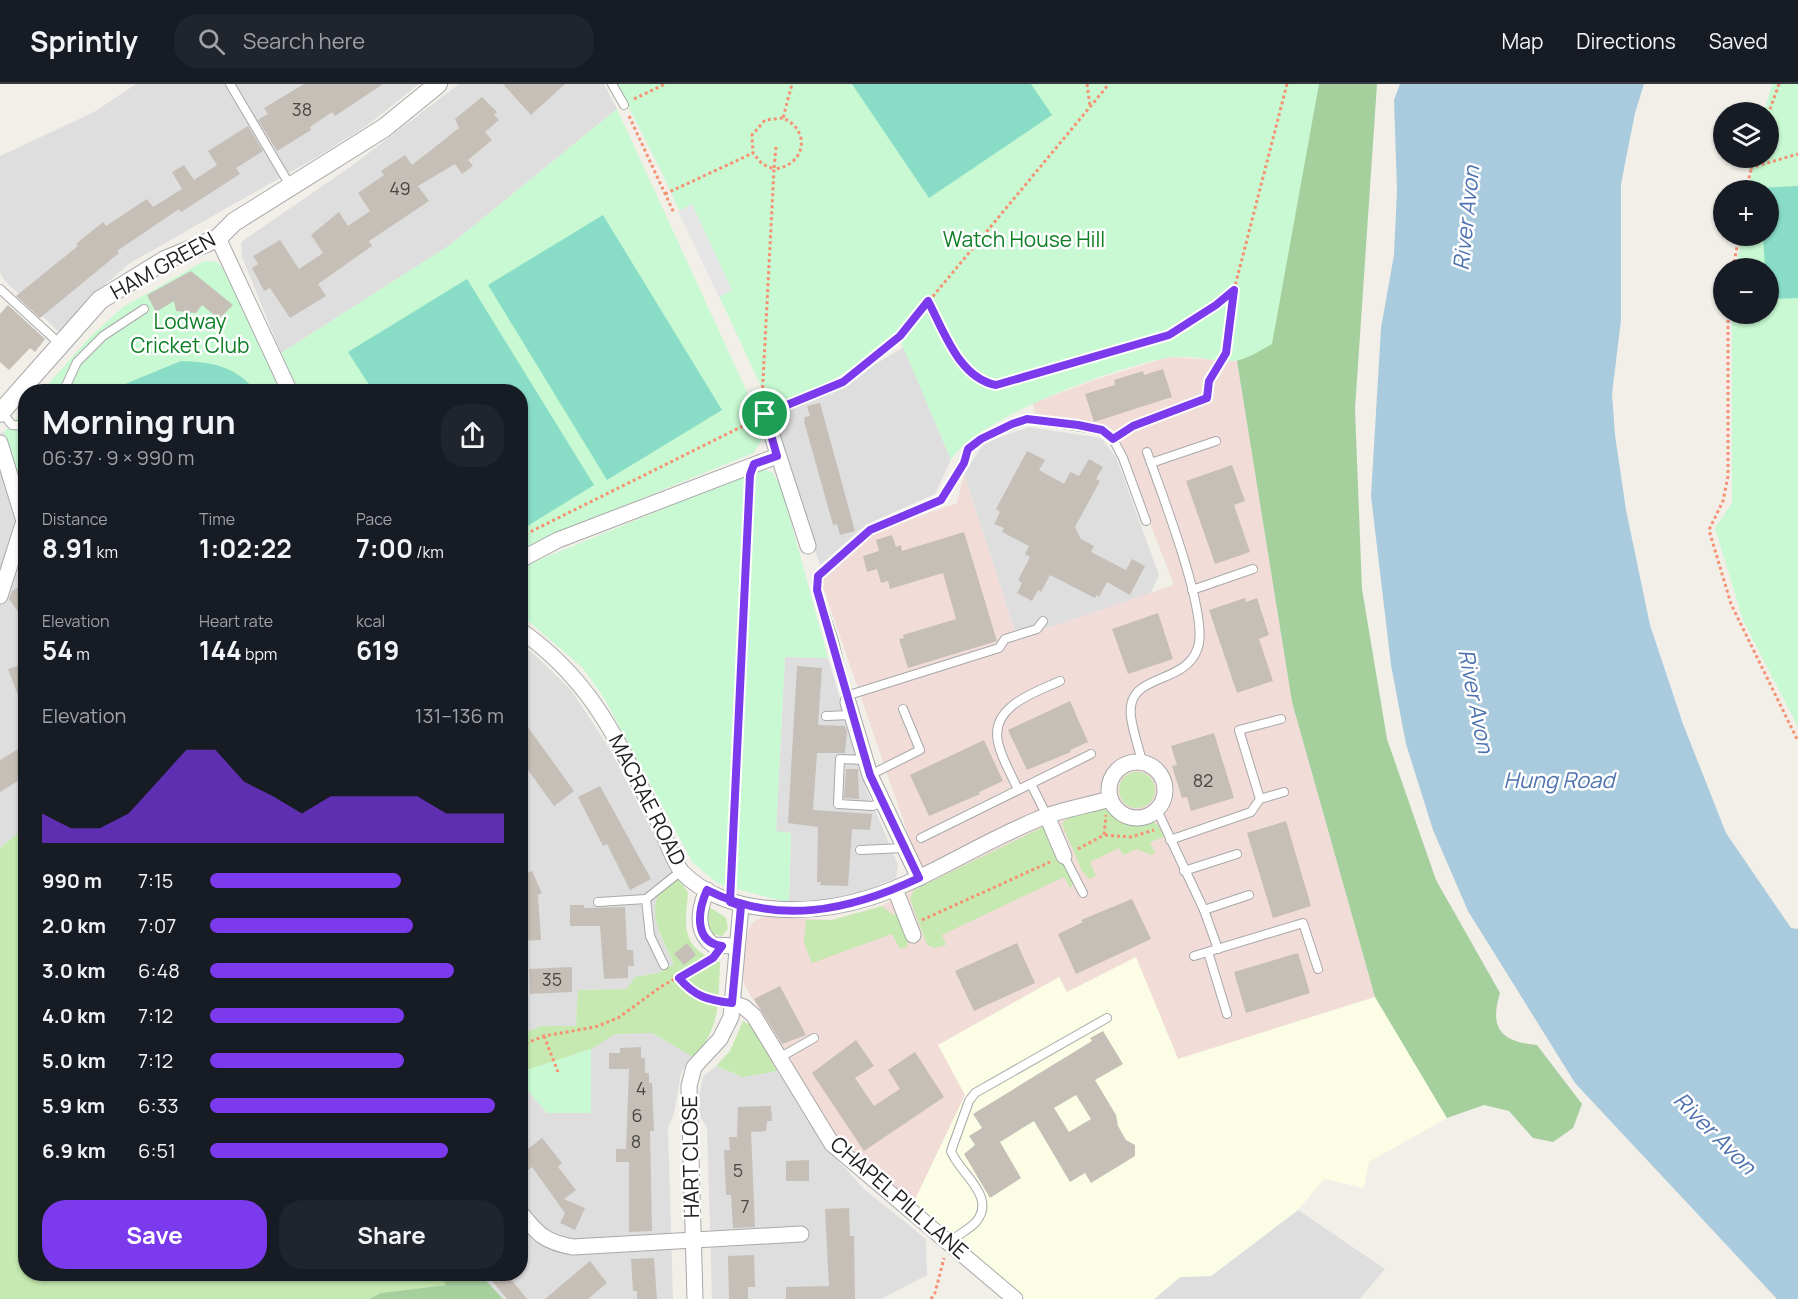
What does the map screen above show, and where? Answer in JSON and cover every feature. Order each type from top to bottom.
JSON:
[{"type":"street","name":"HAM GREEN","points":[[26,384],[100,300],[165,260],[218,238],[234,222],[292,188],[384,128],[438,84]]},
{"type":"street","points":[[218,238],[286,384]]},
{"type":"street","name":"HAM GREEN","points":[[1,411],[18,393]]},
{"type":"street","points":[[765,414],[808,546]]},
{"type":"street","points":[[0,443],[18,502]]},
{"type":"street","points":[[528,556],[558,540],[777,456]]},
{"type":"street","points":[[0,596],[18,540]]},
{"type":"street","name":"MACRAE ROAD","points":[[528,636],[552,652],[587,692],[612,730],[681,871],[707,890],[735,904],[810,911],[829,909],[878,897],[1047,816],[1106,800]]},
{"type":"street","points":[[849,705],[870,775],[919,878]]},
{"type":"street","points":[[1142,762],[1152,766],[1164,782],[1163,802],[1149,816],[1130,818],[1106,800],[1110,780],[1115,771],[1123,765],[1142,762]]},
{"type":"street","points":[[1047,816],[1064,856]]},
{"type":"street","points":[[895,889],[912,931]]},
{"type":"street","points":[[707,890],[700,912],[701,930],[706,940],[713,945],[729,946]]},
{"type":"street","name":"HART CLOSE","points":[[694,1299],[689,1086],[694,1067],[720,1040],[728,1027],[732,1003],[729,946],[735,904]]},
{"type":"street","name":"CHAPEL PILL LANE","points":[[732,1003],[744,1007],[754,1016],[832,1144],[1015,1299]]},
{"type":"street","points":[[528,1222],[538,1234],[551,1243],[573,1247],[693,1239]]},
{"type":"street","name":"HART CLOSE","points":[[693,1239],[801,1234]]},
{"type":"lane","points":[[230,84],[292,188]]},
{"type":"lane","points":[[612,84],[624,105]]},
{"type":"lane","points":[[0,289],[62,345]]},
{"type":"lane","points":[[67,384],[77,362],[103,336],[144,309]]},
{"type":"lane","points":[[765,414],[843,382]]},
{"type":"lane","points":[[1113,439],[1133,426],[1207,398]]},
{"type":"lane","points":[[1,411],[12,425],[18,425]]},
{"type":"lane","points":[[849,705],[834,641],[817,590],[818,576],[870,530],[941,500],[964,463],[968,449],[981,439],[1027,419],[1102,430],[1113,439],[1123,458],[1146,521]]},
{"type":"lane","points":[[1151,463],[1216,441]]},
{"type":"lane","points":[[1142,762],[1131,715],[1134,695],[1147,684],[1184,669],[1192,662],[1199,645],[1199,626],[1192,590],[1147,452]]},
{"type":"lane","points":[[1192,590],[1253,569]]},
{"type":"lane","points":[[826,716],[849,705],[999,648],[1005,639],[1037,628],[1043,621]]},
{"type":"lane","points":[[1018,790],[998,743],[1000,723],[1010,706],[1060,681]]},
{"type":"lane","points":[[870,775],[920,750],[903,709]]},
{"type":"lane","points":[[1260,800],[1239,730],[1281,719]]},
{"type":"lane","points":[[921,838],[1091,754]]},
{"type":"lane","points":[[865,760],[840,759],[838,804],[873,806],[882,802]]},
{"type":"lane","points":[[1031,784],[1047,816]]},
{"type":"lane","points":[[1170,840],[1251,812],[1260,800],[1284,792]]},
{"type":"lane","points":[[1156,810],[1204,910],[1218,949]]},
{"type":"lane","points":[[860,850],[904,848]]},
{"type":"lane","points":[[1184,871],[1237,854]]},
{"type":"lane","points":[[1064,856],[1083,893]]},
{"type":"lane","points":[[598,902],[646,899],[681,871]]},
{"type":"lane","points":[[1204,910],[1249,895]]},
{"type":"lane","points":[[646,899],[650,936],[664,965]]},
{"type":"lane","points":[[1194,956],[1303,923],[1318,969]]},
{"type":"lane","points":[[1208,952],[1227,1014]]},
{"type":"lane","points":[[950,1245],[975,1224],[982,1206],[980,1194],[951,1151],[969,1101],[975,1093],[1107,1018]]},
{"type":"lane","points":[[779,1058],[814,1038]]},
{"type":"path","points":[[665,84],[624,105],[674,213]]},
{"type":"path","points":[[783,118],[792,84]]},
{"type":"path","points":[[1087,84],[1090,107]]},
{"type":"path","points":[[843,382],[900,336],[1109,84]]},
{"type":"path","points":[[1207,398],[1209,381],[1226,353],[1234,290],[1287,84]]},
{"type":"path","points":[[1773,102],[1779,84]]},
{"type":"path","points":[[770,118],[783,118],[791,122],[801,135],[801,152],[791,165],[774,169],[762,164],[753,153],[752,135],[759,124],[770,118]]},
{"type":"path","points":[[528,533],[765,414],[761,398],[762,364],[776,147]]},
{"type":"path","points":[[665,194],[753,153]]},
{"type":"path","points":[[1779,160],[1798,154]]},
{"type":"path","points":[[1748,180],[1750,168]]},
{"type":"path","points":[[928,301],[959,359],[972,373],[986,383],[996,385],[1169,335],[1216,305],[1234,290]]},
{"type":"path","points":[[1728,324],[1728,476],[1723,501],[1709,530],[1731,604],[1798,741]]},
{"type":"path","points":[[735,904],[750,475],[754,464]]},
{"type":"path","points":[[1104,835],[1108,821],[1106,800]]},
{"type":"path","points":[[912,931],[1104,835],[1131,837],[1164,826]]},
{"type":"path","points":[[528,1043],[544,1036],[595,1028],[618,1018],[662,986],[713,958],[729,946]]},
{"type":"path","points":[[679,978],[689,990],[703,999],[732,1003]]},
{"type":"path","points":[[544,1036],[558,1072]]},
{"type":"path","points":[[931,1299],[950,1245]]},
{"type":"shaded area","points":[[136,84],[419,84],[369,124],[317,157],[130,263],[92,296],[60,333],[4,280],[0,272],[0,156],[94,112]]},
{"type":"shaded area","points":[[459,84],[604,84],[617,109],[450,245],[281,353],[242,257],[241,242],[353,165]]},
{"type":"shaded area","points":[[692,204],[732,290],[719,297],[678,211]]},
{"type":"shaded area","points":[[904,347],[951,460],[935,494],[867,524],[820,565],[773,427],[777,416],[784,409],[835,388]]},
{"type":"shaded area","points":[[1168,357],[1237,361],[1292,702],[1375,997],[1178,1059],[1136,958],[1067,992],[1059,977],[965,1095],[912,1206],[833,1136],[744,984],[743,954],[751,924],[758,919],[766,916],[832,920],[882,906],[924,881],[821,581],[873,532],[957,503],[964,474],[1017,638],[1174,585],[1115,433],[1094,423],[1035,414],[1033,403]]},
{"type":"shaded area","points":[[1029,427],[1101,438],[1116,457],[1159,575],[1150,594],[1017,638],[964,474],[984,443]]},
{"type":"shaded area","points":[[4,432],[18,473],[18,833],[0,848],[0,433]]},
{"type":"shaded area","points":[[528,650],[571,690],[609,748],[677,878],[659,933],[674,964],[658,973],[635,977],[627,989],[578,990],[576,1026],[541,1026],[528,1032]]},
{"type":"shaded area","points":[[785,657],[828,658],[867,791],[898,865],[896,878],[837,902],[789,903],[791,833],[776,832]]},
{"type":"shaded area","points":[[1136,957],[1178,1059],[1375,997],[1447,1118],[1369,1162],[1364,1188],[1324,1179],[1298,1210],[1211,1276],[1180,1277],[1154,1299],[1024,1299],[912,1206],[965,1095],[938,1045],[1059,977],[1067,992]]},
{"type":"shaded area","points":[[652,1033],[692,1056],[681,1073],[674,1114],[668,1128],[673,1299],[503,1299],[486,1281],[528,1281],[528,1091],[547,1113],[591,1113],[591,1049],[615,1034]]},
{"type":"shaded area","points":[[716,1066],[743,1077],[777,1071],[822,1143],[864,1189],[926,1239],[927,1275],[881,1299],[712,1299],[707,1128],[699,1114],[698,1100],[703,1077]]},
{"type":"shaded area","points":[[1298,1210],[1385,1269],[1360,1299],[1154,1299],[1180,1277],[1211,1276]]},
{"type":"green space","name":"Watch House Hill","points":[[617,84],[1319,84],[1272,344],[1239,360],[1166,358],[1143,363],[1083,383],[1017,412],[988,428],[965,444],[951,460],[898,335],[833,380],[813,390],[794,397],[778,399],[765,395],[662,173]]},
{"type":"green space","points":[[852,84],[1031,84],[1052,115],[929,198]]},
{"type":"green space","points":[[1141,84],[1377,84],[1355,409],[1362,589],[1387,739],[1436,880],[1500,993],[1496,1015],[1497,1024],[1501,1031],[1514,1041],[1537,1045],[1582,1104],[1573,1128],[1553,1142],[1533,1138],[1509,1111],[1484,1105],[1447,1118],[1375,997],[1292,702],[1237,361],[1221,292]]},
{"type":"green space","points":[[1772,84],[1798,84],[1798,727],[1743,620],[1715,528],[1732,503],[1732,324],[1779,324],[1779,258],[1738,258],[1740,246],[1779,246],[1779,180],[1751,180],[1752,172],[1748,169],[1779,168],[1779,102],[1767,102]]},
{"type":"green space","points":[[617,109],[759,418],[763,438],[753,453],[528,546],[528,384],[296,384],[281,353],[450,245]]},
{"type":"green space","points":[[1798,186],[1798,298],[1779,299],[1779,258],[1764,258],[1764,246],[1779,246],[1779,187]]},
{"type":"green space","points":[[603,215],[722,410],[607,480],[488,285]]},
{"type":"green space","name":"Lodway Cricket Club","points":[[204,261],[217,262],[226,273],[278,384],[48,384],[90,337],[123,307]]},
{"type":"green space","points":[[467,279],[594,485],[528,526],[528,384],[369,384],[348,352]]},
{"type":"green space","points":[[181,361],[222,367],[240,376],[249,384],[125,384]]},
{"type":"green space","points":[[18,417],[18,473],[4,432]]},
{"type":"green space","points":[[762,468],[773,473],[782,489],[828,658],[785,657],[776,831],[791,833],[789,903],[719,884],[693,863],[603,696],[582,667],[528,621],[528,565]]},
{"type":"green space","points":[[1137,772],[1150,777],[1155,790],[1150,803],[1137,808],[1124,803],[1119,790],[1124,777]]},
{"type":"green space","points":[[1100,807],[1112,809],[1132,821],[1152,821],[1158,825],[1164,837],[1150,842],[1155,853],[1151,855],[1137,849],[1123,855],[1119,848],[1090,862],[1096,876],[1089,879],[1082,871],[1062,824],[1067,818]]},
{"type":"green space","points":[[1043,827],[1048,830],[1074,883],[1070,888],[1064,877],[942,935],[946,945],[934,948],[927,945],[910,899],[914,890]]},
{"type":"green space","points":[[18,833],[18,1281],[443,1281],[447,1285],[381,1293],[369,1299],[0,1299],[0,848]]},
{"type":"green space","points":[[677,878],[688,892],[686,924],[689,938],[699,951],[720,962],[718,1002],[714,1023],[695,1058],[652,1033],[615,1034],[591,1049],[528,1070],[528,1032],[541,1026],[576,1026],[578,990],[627,989],[635,977],[658,973],[674,964],[656,921],[656,903],[660,892]]},
{"type":"green space","points":[[708,906],[726,918],[728,929],[722,936],[712,934],[706,925]]},
{"type":"green space","points":[[882,906],[893,915],[898,913],[909,938],[907,947],[900,949],[892,934],[812,963],[804,943],[806,920],[832,920]]},
{"type":"green space","points":[[743,1021],[752,1026],[777,1071],[743,1077],[716,1066],[730,1051]]},
{"type":"green space","points":[[591,1049],[591,1113],[547,1113],[528,1091],[528,1070]]},
{"type":"green space","points":[[443,1281],[486,1281],[503,1299],[369,1299],[381,1293],[446,1285]]},
{"type":"water","name":"Hung Road","points":[[1400,84],[1644,84],[1635,113],[1621,184],[1621,320],[1612,394],[1615,435],[1626,510],[1650,625],[1683,724],[1726,833],[1791,928],[1798,929],[1798,1299],[1777,1299],[1575,1083],[1468,911],[1433,830],[1406,744],[1391,665],[1371,496],[1381,328],[1394,255],[1397,190],[1394,100]]},
{"type":"building","points":[[304,84],[383,84],[335,116],[332,112],[310,127],[311,130],[277,151],[258,120],[268,114],[264,108]]},
{"type":"building","points":[[503,84],[565,84],[531,115]]},
{"type":"building","points":[[482,97],[497,112],[494,115],[499,120],[485,132],[492,140],[468,160],[473,166],[462,174],[455,164],[418,186],[429,201],[369,241],[372,246],[318,284],[326,296],[290,318],[270,288],[264,291],[252,268],[258,264],[253,256],[280,240],[299,269],[323,253],[311,235],[339,212],[348,226],[370,211],[358,193],[384,175],[381,171],[405,155],[412,165],[459,128],[455,119]]},
{"type":"building","points":[[248,126],[263,151],[236,168],[240,174],[181,212],[179,209],[117,251],[119,253],[40,318],[16,296],[78,246],[76,244],[103,222],[106,226],[147,199],[153,207],[182,189],[172,172],[184,165],[194,180],[217,165],[208,151]]},
{"type":"building","name":"Lodway Cricket Club","points":[[191,271],[233,305],[219,319],[202,305],[196,313],[176,311],[174,301],[156,312],[147,295]]},
{"type":"building","points":[[8,305],[45,339],[35,352],[30,348],[9,370],[0,362],[0,314]]},
{"type":"building","points":[[1163,369],[1172,397],[1094,422],[1085,394],[1115,385],[1114,380],[1143,371],[1144,375]]},
{"type":"building","points":[[820,403],[855,531],[840,535],[837,524],[833,525],[804,421],[805,417],[810,416],[807,406]]},
{"type":"building","points":[[1027,451],[1045,460],[1039,470],[1064,484],[1070,472],[1079,476],[1089,459],[1103,467],[1096,479],[1100,481],[1075,527],[1081,539],[1094,546],[1091,552],[1126,570],[1132,559],[1145,566],[1130,595],[1107,582],[1099,597],[1097,595],[1095,598],[1050,575],[1041,592],[1038,590],[1032,601],[1017,593],[1022,583],[1018,580],[1030,557],[1025,554],[1029,546],[1002,532],[1004,528],[994,524],[1000,512],[996,509]]},
{"type":"building","points":[[1232,465],[1245,501],[1234,505],[1250,552],[1215,564],[1186,481]]},
{"type":"building","points":[[964,532],[997,641],[908,668],[899,639],[904,638],[903,635],[956,619],[943,573],[890,589],[888,581],[881,583],[877,569],[867,572],[863,556],[879,551],[876,540],[892,535],[896,547],[901,545],[902,551]]},
{"type":"building","points":[[18,587],[18,612],[9,599],[12,591]]},
{"type":"building","points":[[1245,598],[1246,602],[1257,598],[1269,635],[1259,639],[1273,681],[1237,693],[1209,610]]},
{"type":"building","points":[[1158,613],[1173,659],[1128,674],[1112,629]]},
{"type":"building","points":[[18,666],[18,695],[8,669]]},
{"type":"building","points":[[797,666],[822,668],[818,725],[845,726],[847,732],[845,753],[817,753],[813,810],[872,814],[870,830],[852,829],[848,886],[820,885],[821,882],[817,882],[818,827],[788,823]]},
{"type":"building","points":[[1070,701],[1088,742],[1070,750],[1071,752],[1027,770],[1008,730]]},
{"type":"building","points":[[528,727],[574,791],[554,806],[528,770]]},
{"type":"building","points":[[1214,733],[1234,798],[1191,811],[1187,797],[1182,798],[1172,766],[1177,765],[1171,746]]},
{"type":"building","points":[[984,740],[1003,781],[979,792],[980,794],[929,816],[910,775]]},
{"type":"building","points":[[18,749],[18,781],[0,792],[0,760]]},
{"type":"building","points":[[846,769],[858,769],[859,799],[844,798]]},
{"type":"building","points":[[600,786],[651,879],[630,890],[607,844],[603,846],[578,797]]},
{"type":"building","points":[[1286,821],[1311,906],[1273,918],[1247,833]]},
{"type":"building","points":[[532,871],[542,893],[538,895],[541,940],[528,941],[528,873]]},
{"type":"building","points":[[1132,899],[1151,939],[1076,974],[1058,934],[1083,922],[1081,920]]},
{"type":"building","points":[[570,905],[584,905],[584,908],[625,907],[627,950],[633,950],[634,966],[628,966],[628,978],[604,979],[600,926],[570,926]]},
{"type":"building","points":[[687,943],[696,955],[684,965],[674,954]]},
{"type":"building","points":[[1017,943],[1035,983],[974,1011],[955,971]]},
{"type":"building","points":[[1298,953],[1310,993],[1246,1013],[1234,972]]},
{"type":"building","points":[[572,967],[572,992],[530,994],[529,969]]},
{"type":"building","points":[[780,986],[806,1035],[782,1044],[754,999]]},
{"type":"building","points":[[1103,1031],[1123,1064],[1095,1080],[1116,1115],[1118,1126],[1126,1140],[1135,1145],[1135,1156],[1091,1183],[1085,1173],[1070,1182],[1034,1121],[1000,1142],[1021,1178],[990,1198],[964,1154],[975,1145],[969,1136],[982,1128],[973,1114],[1092,1041],[1090,1038]],"holes":[[[1076,1095],[1091,1119],[1069,1132],[1054,1108]]]},
{"type":"building","points":[[856,1040],[874,1066],[855,1078],[874,1106],[900,1089],[888,1070],[915,1052],[944,1097],[864,1151],[812,1073]]},
{"type":"building","points":[[641,1047],[641,1058],[645,1058],[645,1073],[649,1073],[649,1083],[652,1083],[654,1131],[650,1131],[652,1231],[629,1232],[629,1162],[616,1162],[616,1149],[626,1149],[629,1069],[609,1069],[609,1053],[620,1053],[620,1048]]},
{"type":"building","points":[[771,1106],[772,1121],[767,1121],[766,1131],[751,1132],[755,1227],[733,1228],[731,1195],[726,1195],[724,1150],[730,1150],[729,1137],[737,1137],[738,1107]]},
{"type":"building","points":[[542,1138],[562,1163],[558,1167],[576,1190],[564,1199],[585,1208],[575,1230],[560,1223],[565,1213],[532,1167],[528,1170],[528,1149]]},
{"type":"building","points":[[809,1160],[809,1181],[786,1181],[786,1161]]},
{"type":"building","points":[[849,1208],[850,1236],[854,1236],[855,1299],[786,1299],[786,1287],[829,1286],[825,1209]]},
{"type":"building","points":[[754,1255],[755,1287],[748,1287],[748,1299],[729,1299],[728,1256]]},
{"type":"building","points":[[654,1258],[657,1299],[637,1299],[637,1291],[633,1291],[631,1259]]},
{"type":"building","points":[[590,1261],[607,1283],[588,1299],[545,1299]]},
{"type":"building","points":[[492,1281],[513,1281],[527,1299],[507,1299]]},
{"type":"route","points":[[765,414],[777,456],[754,464],[750,472],[730,902],[741,906],[732,1003],[703,999],[689,990],[679,978],[713,958],[722,946],[713,945],[706,940],[701,930],[700,912],[707,890],[730,902],[741,906],[810,911],[829,909],[878,897],[919,878],[870,775],[846,696],[834,641],[817,590],[818,576],[870,530],[941,500],[964,463],[968,449],[981,439],[1012,424],[1027,419],[1078,425],[1102,430],[1113,439],[1133,426],[1207,398],[1209,381],[1226,353],[1234,290],[1216,305],[1169,335],[996,385],[986,383],[972,373],[959,359],[928,301],[900,336],[843,382],[765,414]]},
{"type":"water label","name":"River Avon","points":[[1466,218]]},
{"type":"water label","name":"River Avon","points":[[1476,701]]},
{"type":"water label","name":"River Avon","points":[[1715,1133]]}]
